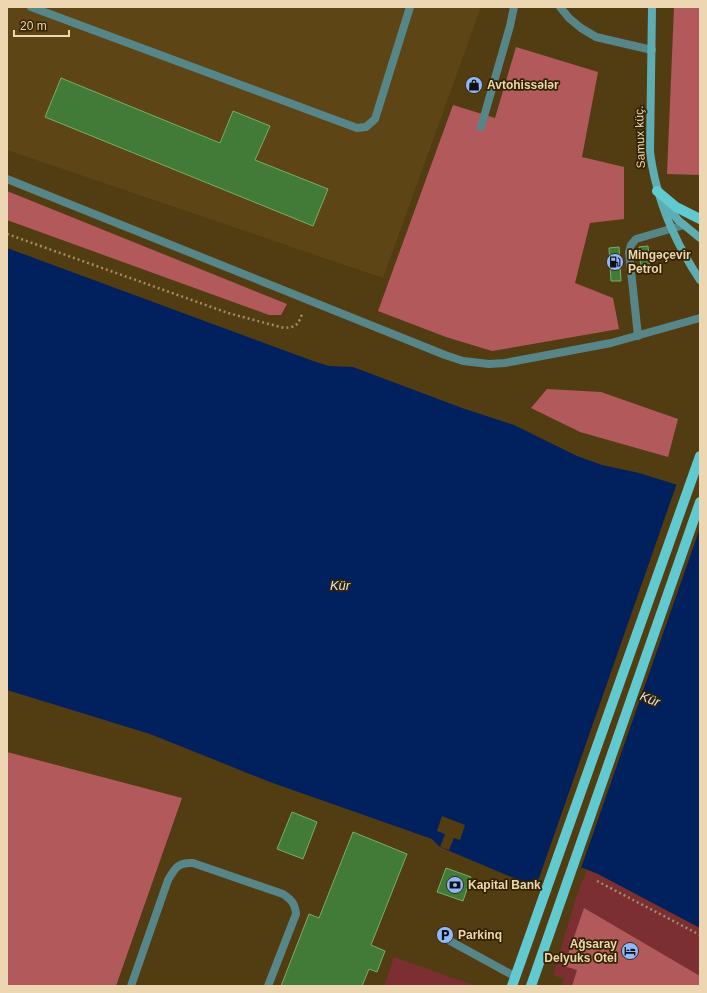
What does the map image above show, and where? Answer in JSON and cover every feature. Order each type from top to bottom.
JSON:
[{"type":"main road","name":"Samux küç.","points":[[652,7],[650,152],[652,172],[657,191],[671,228],[700,280]]},
{"type":"main road","points":[[657,191],[676,207],[700,219]]},
{"type":"main road","points":[[657,191],[678,220],[700,238]]},
{"type":"main road","points":[[514,982],[700,456]]},
{"type":"main road","points":[[531,986],[700,502]]},
{"type":"street","points":[[31,7],[357,128],[366,127],[375,119],[410,7]]},
{"type":"street","points":[[481,127],[514,7]]},
{"type":"street","points":[[560,7],[569,18],[581,28],[596,37],[652,50]]},
{"type":"street","points":[[7,179],[309,301],[463,361],[489,364],[531,359],[611,343],[700,318]]},
{"type":"street","points":[[638,336],[629,252],[631,245],[636,239],[671,228],[684,226]]},
{"type":"street","points":[[131,986],[168,880],[175,868],[184,862],[193,863],[283,894],[290,898],[295,905],[296,914],[268,986]]},
{"type":"street","points":[[441,936],[514,982]]},
{"type":"path","points":[[7,234],[228,313],[284,328],[291,328],[297,325],[309,301]]},
{"type":"path","points":[[598,881],[700,935]]},
{"type":"shaded area","points":[[7,7],[481,7],[383,278],[7,150]]},
{"type":"shaded area","points":[[674,7],[700,7],[700,175],[667,174]]},
{"type":"shaded area","points":[[516,47],[598,72],[582,157],[624,167],[624,219],[590,223],[575,283],[613,298],[619,329],[492,351],[446,337],[378,311],[453,105],[495,118]]},
{"type":"shaded area","points":[[7,191],[287,304],[281,315],[269,315],[7,220]]},
{"type":"shaded area","points":[[547,389],[601,392],[678,419],[668,457],[580,432],[531,408]]},
{"type":"shaded area","points":[[7,752],[182,798],[116,986],[7,986]]},
{"type":"shaded area","name":"Ağsaray Delyuks Otel","points":[[587,870],[598,874],[700,928],[700,986],[561,986],[564,979],[553,975],[576,897]]},
{"type":"shaded area","points":[[584,908],[700,976],[700,986],[572,986],[577,970],[564,966]]},
{"type":"shaded area","points":[[394,957],[476,986],[384,986]]},
{"type":"water","name":"Kür","points":[[7,248],[313,361],[329,366],[353,367],[462,408],[514,425],[577,456],[602,465],[639,473],[700,492],[700,928],[598,874],[583,868],[567,870],[530,882],[521,881],[440,847],[432,839],[270,782],[150,734],[7,690]]},
{"type":"pier","points":[[677,483],[700,490],[700,528],[580,871],[568,872],[538,881]]},
{"type":"pier","points":[[442,816],[465,825],[460,840],[454,838],[449,850],[440,847],[445,834],[437,831]]},
{"type":"building","points":[[61,78],[220,143],[233,111],[270,126],[255,160],[328,189],[313,226],[45,117]]},
{"type":"building","points":[[648,246],[650,269],[641,270],[639,247]]},
{"type":"building","points":[[619,247],[621,281],[611,281],[609,248]]},
{"type":"building","points":[[292,812],[317,822],[303,859],[277,849]]},
{"type":"building","points":[[353,832],[407,854],[371,945],[385,951],[377,972],[369,969],[362,986],[281,986],[309,914],[319,918]]},
{"type":"building","points":[[446,868],[471,877],[463,901],[437,892]]},
{"type":"place","name":"Avtohissələr","points":[[474,85]]},
{"type":"place","name":"Mingəçevir Petrol","points":[[615,262]]},
{"type":"place","name":"Kapital Bank","points":[[455,885]]},
{"type":"place","name":"Parkinq","points":[[445,935]]},
{"type":"place","name":"Ağsaray Delyuks Otel","points":[[630,951]]}]
